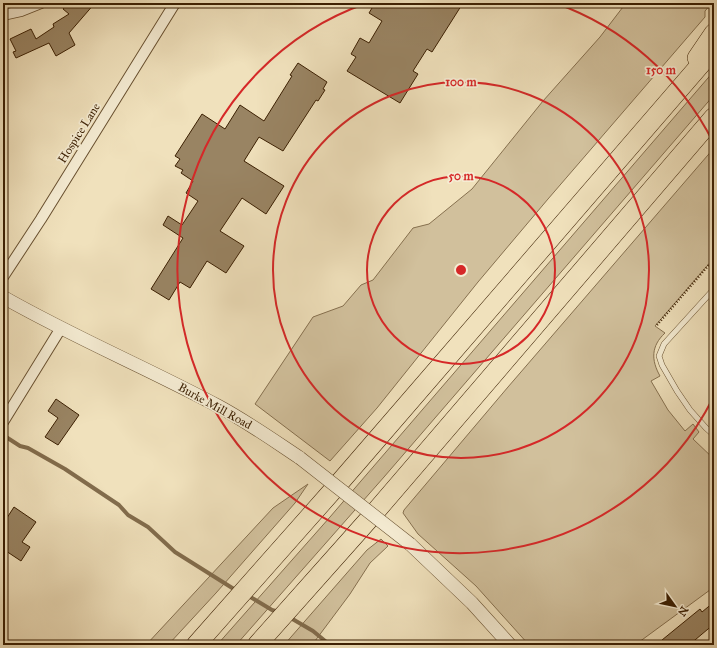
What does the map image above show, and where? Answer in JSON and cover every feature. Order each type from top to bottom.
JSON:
[{"type":"highway","points":[[659,113],[714,33]]},
{"type":"highway","points":[[196,645],[334,490],[714,49]]},
{"type":"highway","points":[[257,645],[375,512],[714,117]]},
{"type":"highway","points":[[627,217],[714,132]]},
{"type":"street","points":[[3,15],[22,7],[41,3]]},
{"type":"street","name":"Hospice Lane","points":[[3,276],[41,219],[175,3]]},
{"type":"street","name":"Burke Mill Road","points":[[3,297],[61,328],[219,407],[259,430],[300,458],[410,544],[472,603],[510,645]]},
{"type":"street","points":[[3,422],[61,328]]},
{"type":"lane","points":[[714,289],[664,344],[659,356],[662,365],[690,410],[714,435]]},
{"type":"path","points":[[656,325],[714,259]]},
{"type":"shaded area","points":[[626,3],[712,3],[705,11],[705,17],[548,199],[478,282],[377,408],[330,461],[255,404],[313,317],[343,306],[361,285],[373,280],[413,228],[429,224],[472,189],[543,101],[600,37]]},
{"type":"shaded area","points":[[714,71],[714,95],[384,477],[236,645],[217,645],[330,517]]},
{"type":"shaded area","points":[[714,148],[714,258],[655,326],[665,333],[657,343],[654,353],[655,364],[660,376],[651,381],[668,410],[685,431],[693,424],[699,432],[693,439],[714,459],[714,587],[635,645],[529,645],[476,586],[418,534],[403,513],[404,510]]},
{"type":"shaded area","points":[[308,484],[295,503],[168,645],[146,645],[273,508]]},
{"type":"shaded area","points":[[381,539],[388,546],[370,563],[350,594],[312,645],[284,645],[367,550]]},
{"type":"building","points":[[68,3],[95,3],[69,33],[75,45],[56,56],[49,43],[16,58],[13,52],[16,51],[10,39],[31,29],[36,39],[54,27],[53,24],[69,14],[63,9]]},
{"type":"building","points":[[375,3],[463,3],[432,52],[427,49],[413,71],[418,74],[400,103],[347,71],[356,57],[351,54],[360,38],[369,43],[382,21],[369,13]]},
{"type":"building","points":[[298,63],[327,82],[323,89],[325,90],[318,101],[316,100],[283,151],[259,137],[244,161],[284,186],[266,214],[242,198],[220,231],[244,246],[226,273],[207,261],[190,288],[180,282],[169,300],[151,289],[183,238],[163,225],[168,216],[182,225],[198,201],[186,193],[193,181],[181,173],[183,170],[175,166],[180,159],[175,156],[202,114],[225,129],[240,105],[264,121],[292,76],[290,75]]},
{"type":"building","points":[[56,399],[79,415],[58,445],[45,437],[58,418],[48,411]]},
{"type":"building","points":[[14,507],[36,522],[22,542],[30,547],[21,561],[3,549],[3,524]]},
{"type":"building","points":[[714,602],[714,624],[689,645],[666,645],[662,640],[700,609],[702,612]]},
{"type":"waterway","points":[[3,435],[20,446],[28,448],[65,469],[119,505],[128,515],[148,527],[175,552],[237,591]]},
{"type":"waterway","points":[[247,595],[272,610],[279,612]]},
{"type":"waterway","points":[[289,617],[313,631],[330,645]]}]
